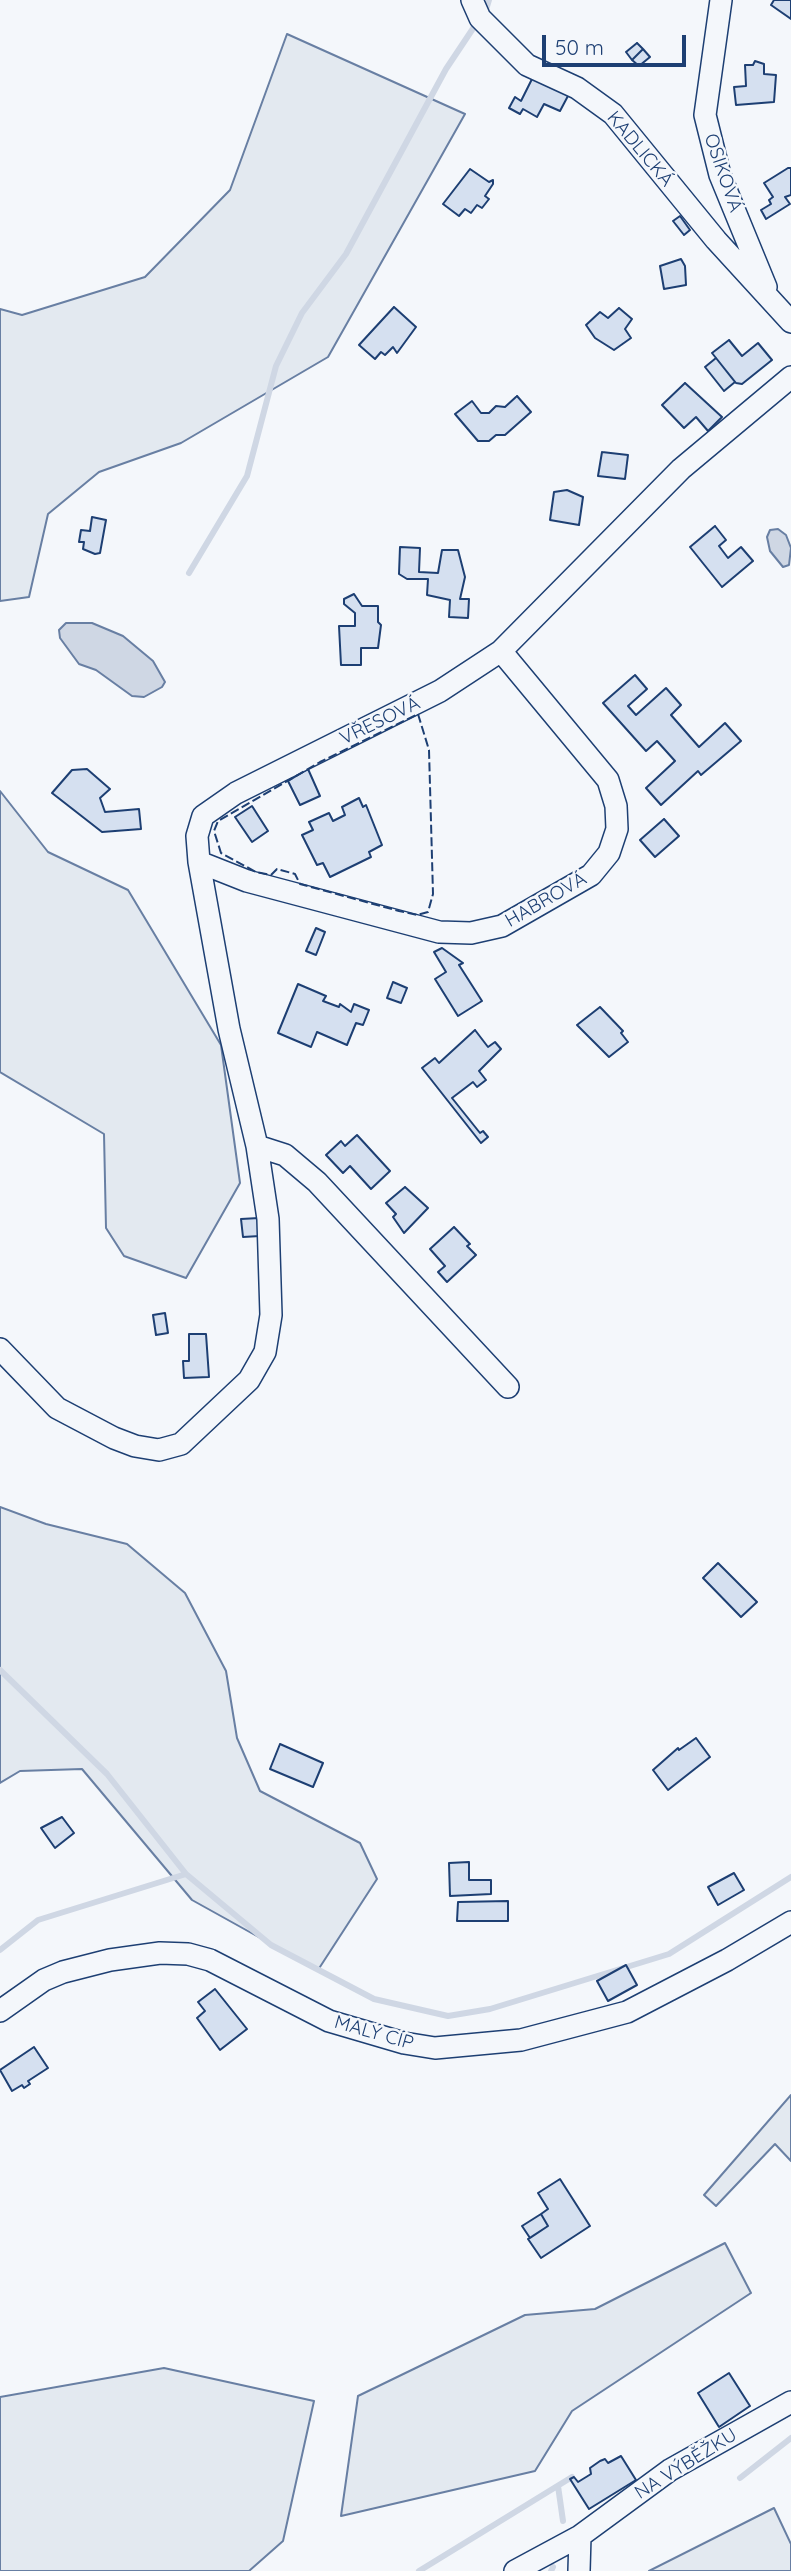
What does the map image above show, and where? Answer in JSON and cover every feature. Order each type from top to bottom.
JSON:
[{"type":"street","name":"KADLICKÁ","points":[[472,0],[480,18],[527,65],[577,88],[614,114],[716,240],[791,322]]},
{"type":"street","name":"OSIKOVÁ","points":[[721,0],[705,115],[709,140],[720,175],[772,300]]},
{"type":"street","name":"VŘESOVÁ","points":[[0,1349],[57,1408],[92,1428],[135,1446],[159,1450],[181,1444],[249,1380],[265,1352],[271,1315],[268,1219],[257,1146],[229,1029],[199,862],[197,836],[202,816],[236,793],[440,691],[501,651],[681,469],[791,377]]},
{"type":"street","name":"HABROVÁ","points":[[199,862],[247,881],[415,928],[471,933],[502,926],[591,875],[609,853],[617,830],[616,806],[608,780],[501,651]]},
{"type":"street","points":[[257,1146],[285,1155],[317,1182],[508,1387]]},
{"type":"street","name":"MALÝ CÍP","points":[[0,2011],[44,1980],[63,1972],[148,1955],[188,1954],[210,1960],[328,2021],[404,2043],[435,2048],[521,2040],[627,2012],[727,1960],[791,1922]]},
{"type":"street","name":"NA VÝBĚŽKU","points":[[515,2571],[580,2536],[670,2470],[791,2402]]},
{"type":"street","points":[[579,2571],[580,2536]]},
{"type":"shaded area","points":[[287,34],[465,114],[328,357],[181,443],[99,472],[48,514],[29,597],[0,601],[0,309],[22,315],[145,277],[230,190]]},
{"type":"shaded area","points":[[778,529],[786,535],[791,548],[789,565],[783,567],[770,551],[767,537],[770,530]]},
{"type":"shaded area","points":[[66,623],[92,623],[123,636],[153,661],[165,682],[162,687],[144,697],[132,696],[96,670],[79,664],[60,638],[59,630]]},
{"type":"shaded area","points":[[0,791],[48,852],[128,890],[221,1045],[240,1183],[186,1278],[124,1256],[106,1228],[104,1134],[0,1072]]},
{"type":"shaded area","points":[[0,1507],[46,1524],[127,1544],[185,1593],[226,1671],[237,1738],[260,1791],[360,1843],[377,1879],[318,1970],[192,1900],[82,1769],[20,1771],[0,1783]]},
{"type":"shaded area","points":[[791,2095],[791,2161],[775,2144],[716,2206],[704,2195]]},
{"type":"shaded area","points":[[725,2243],[751,2293],[572,2411],[535,2471],[341,2516],[358,2396],[525,2315],[595,2309]]},
{"type":"shaded area","points":[[164,2368],[314,2401],[283,2541],[249,2571],[0,2571],[0,2397]]},
{"type":"shaded area","points":[[774,2508],[791,2544],[791,2571],[649,2571]]},
{"type":"building","points":[[774,0],[791,0],[791,19],[771,5]]},
{"type":"building","points":[[637,43],[643,49],[632,60],[626,52]]},
{"type":"building","points":[[643,49],[650,57],[639,66],[632,60]]},
{"type":"building","points":[[755,61],[764,64],[764,74],[776,75],[774,102],[736,105],[734,87],[746,86],[745,65],[753,65]]},
{"type":"building","points":[[533,77],[569,94],[560,111],[544,104],[537,117],[523,109],[520,114],[509,108],[515,97],[521,101]]},
{"type":"building","points":[[791,168],[791,195],[785,197],[790,204],[766,219],[761,210],[771,204],[769,200],[773,197],[764,183]]},
{"type":"building","points":[[470,169],[489,182],[493,180],[493,184],[485,196],[489,199],[482,208],[477,205],[471,213],[465,209],[459,216],[443,204]]},
{"type":"building","points":[[680,216],[690,230],[684,235],[673,221]]},
{"type":"building","points":[[681,259],[685,266],[686,285],[664,289],[660,266]]},
{"type":"building","points":[[394,307],[416,327],[397,353],[393,347],[385,355],[381,352],[375,359],[359,345]]},
{"type":"building","points":[[619,308],[632,319],[625,329],[631,338],[614,350],[595,338],[586,325],[600,312],[608,318]]},
{"type":"building","points":[[729,340],[742,356],[758,343],[772,360],[742,384],[736,383],[712,353]]},
{"type":"building","points":[[716,358],[735,382],[724,391],[705,367]]},
{"type":"building","points":[[685,383],[722,417],[708,431],[696,417],[684,428],[662,405]]},
{"type":"building","points":[[517,396],[531,412],[505,435],[496,435],[489,441],[478,441],[455,414],[472,401],[481,413],[489,413],[496,406],[505,407]]},
{"type":"building","points":[[602,452],[628,455],[625,479],[598,476]]},
{"type":"building","points":[[567,490],[583,497],[579,525],[550,520],[554,492]]},
{"type":"building","points":[[92,517],[106,520],[100,553],[95,554],[83,549],[84,542],[79,542],[81,530],[90,531]]},
{"type":"building","points":[[715,526],[726,540],[719,546],[728,558],[741,547],[753,561],[722,587],[690,547]]},
{"type":"building","points":[[400,547],[420,548],[419,572],[438,573],[442,550],[458,550],[465,577],[460,599],[469,599],[468,618],[449,617],[450,600],[427,595],[428,579],[407,579],[399,574]]},
{"type":"building","points":[[354,594],[362,606],[378,606],[378,622],[381,625],[378,648],[361,648],[361,665],[341,665],[339,626],[355,626],[355,613],[344,604],[344,599]]},
{"type":"building","points":[[635,675],[647,689],[628,706],[636,715],[666,688],[681,705],[671,715],[699,747],[725,723],[741,741],[701,775],[698,771],[661,805],[646,788],[675,761],[657,741],[646,751],[603,703]]},
{"type":"building","points":[[87,769],[110,789],[100,798],[105,812],[139,809],[141,829],[102,832],[52,793],[72,770]]},
{"type":"building","points":[[308,769],[320,796],[300,805],[288,781]]},
{"type":"building","points":[[359,798],[363,807],[366,805],[382,845],[369,852],[371,857],[330,877],[323,863],[317,865],[302,835],[313,830],[309,822],[329,813],[333,821],[345,815],[342,807]]},
{"type":"building","points":[[252,806],[268,831],[252,842],[235,817]]},
{"type":"building","points":[[664,819],[679,836],[655,857],[640,840]]},
{"type":"building","points":[[316,928],[325,932],[316,955],[306,951]]},
{"type":"building","points":[[442,948],[463,963],[459,965],[482,1001],[458,1016],[435,979],[446,972],[434,952]]},
{"type":"building","points":[[393,982],[407,988],[401,1003],[387,998]]},
{"type":"building","points":[[298,984],[326,996],[323,1001],[339,1007],[340,1004],[351,1012],[354,1004],[369,1010],[363,1025],[356,1023],[347,1045],[317,1032],[311,1047],[278,1033]]},
{"type":"building","points":[[600,1007],[623,1031],[621,1033],[628,1042],[609,1057],[577,1025]]},
{"type":"building","points":[[475,1030],[488,1047],[495,1042],[501,1049],[479,1071],[486,1080],[477,1087],[473,1082],[452,1098],[480,1133],[483,1131],[488,1137],[481,1143],[422,1068],[435,1058],[439,1063]]},
{"type":"building","points":[[357,1135],[390,1171],[371,1189],[350,1166],[343,1173],[326,1155],[341,1141],[345,1146]]},
{"type":"building","points":[[405,1187],[428,1208],[404,1233],[393,1217],[396,1214],[386,1203]]},
{"type":"building","points":[[259,1218],[260,1236],[243,1237],[241,1219]]},
{"type":"building","points":[[454,1227],[476,1255],[447,1282],[438,1272],[445,1266],[430,1249]]},
{"type":"building","points":[[165,1313],[168,1333],[156,1335],[153,1315]]},
{"type":"building","points":[[189,1334],[206,1334],[209,1377],[184,1378],[183,1361],[189,1361]]},
{"type":"building","points":[[718,1563],[757,1602],[741,1617],[703,1578]]},
{"type":"building","points":[[696,1738],[710,1757],[668,1790],[653,1770],[678,1748],[679,1750]]},
{"type":"building","points":[[280,1744],[323,1763],[313,1787],[270,1769]]},
{"type":"building","points":[[62,1817],[74,1833],[55,1848],[41,1828]]},
{"type":"building","points":[[469,1862],[469,1880],[491,1880],[491,1894],[450,1896],[449,1863]]},
{"type":"building","points":[[734,1873],[744,1890],[718,1905],[708,1887]]},
{"type":"building","points":[[508,1901],[508,1921],[457,1921],[458,1902]]},
{"type":"building","points":[[626,1965],[637,1985],[608,2001],[597,1981]]},
{"type":"building","points":[[215,1989],[247,2029],[220,2050],[197,2018],[205,2011],[198,2002]]},
{"type":"building","points":[[34,2047],[48,2068],[28,2081],[30,2084],[24,2088],[22,2085],[12,2091],[0,2070]]},
{"type":"building","points":[[560,2179],[590,2226],[541,2258],[528,2239],[548,2226],[541,2214],[548,2209],[538,2193]]},
{"type":"building","points":[[541,2214],[548,2226],[530,2238],[522,2226]]},
{"type":"building","points":[[729,2373],[750,2406],[719,2427],[698,2393]]},
{"type":"building","points":[[621,2456],[636,2480],[589,2509],[570,2479],[574,2477],[578,2482],[591,2474],[590,2468],[600,2461],[605,2459],[608,2463]]},
{"type":"waterway","points":[[486,10],[489,0]]},
{"type":"waterway","points":[[189,573],[247,476],[276,366],[302,313],[346,254],[446,69],[474,27]]},
{"type":"waterway","points":[[0,1670],[107,1774],[186,1874],[271,1945],[374,1999],[448,2016],[490,2009],[669,1954],[791,1877]]},
{"type":"waterway","points":[[0,1950],[38,1920],[186,1874]]},
{"type":"waterway","points":[[740,2478],[791,2438]]},
{"type":"waterway","points":[[419,2571],[572,2477]]},
{"type":"waterway","points":[[558,2486],[563,2521]]},
{"type":"waterway","points":[[551,2571],[553,2567]]},
{"type":"fence","points":[[418,714],[429,750],[433,894],[428,912],[417,915],[300,884],[295,874],[277,869],[271,875],[256,872],[221,853],[214,831],[218,821],[320,762],[418,714]]}]
